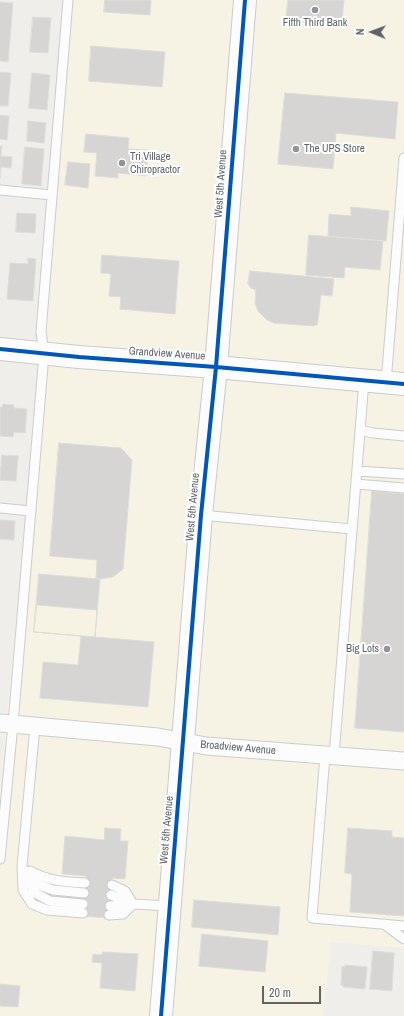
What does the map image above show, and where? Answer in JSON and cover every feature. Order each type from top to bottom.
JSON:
[{"type":"main road","name":"West 5th Avenue","points":[[161,1016],[201,515],[216,367],[245,0]]},
{"type":"main road","name":"Grandview Avenue","points":[[0,349],[44,354],[216,367],[395,383]]},
{"type":"street","name":"Broadview Avenue","points":[[7,724],[154,737],[206,746],[404,761]]},
{"type":"lane","points":[[0,859],[7,724],[31,511],[44,354],[41,332],[68,0]]},
{"type":"lane","points":[[395,383],[404,158]]},
{"type":"lane","points":[[0,190],[52,195]]},
{"type":"lane","points":[[364,381],[352,529],[330,755],[312,918],[404,926]]},
{"type":"lane","points":[[360,430],[373,433],[404,436]]},
{"type":"lane","points":[[357,471],[404,474]]},
{"type":"lane","points":[[356,484],[404,488]]},
{"type":"lane","points":[[0,508],[31,511]]},
{"type":"lane","points":[[201,515],[352,529]]},
{"type":"lane","points":[[35,726],[22,866],[23,890],[32,904],[47,910],[83,913]]},
{"type":"lane","points":[[22,866],[40,876],[56,881],[85,883]]},
{"type":"lane","points":[[22,866],[40,885],[54,890],[84,893]]},
{"type":"lane","points":[[22,866],[35,893],[50,901],[83,904]]},
{"type":"lane","points":[[112,890],[125,891],[133,904]]},
{"type":"lane","points":[[109,915],[123,914],[133,904]]},
{"type":"lane","points":[[110,906],[133,904],[170,906]]},
{"type":"lane","points":[[384,924],[404,939]]},
{"type":"shaded area","points":[[67,0],[404,0],[404,137],[397,217],[404,218],[404,948],[331,942],[323,1016],[0,1016],[0,788],[42,350]]},
{"type":"building","points":[[105,0],[151,0],[150,15],[104,12]]},
{"type":"building","name":"Fifth Third Bank","points":[[288,0],[344,0],[342,21],[334,21],[334,25],[286,21]]},
{"type":"building","points":[[0,2],[13,3],[8,62],[0,61]]},
{"type":"building","points":[[33,17],[51,18],[48,53],[30,52]]},
{"type":"building","points":[[91,46],[165,52],[162,87],[89,81]]},
{"type":"building","points":[[0,72],[11,73],[8,106],[0,106]]},
{"type":"building","points":[[32,73],[50,75],[47,110],[29,108]]},
{"type":"building","points":[[285,93],[398,102],[395,139],[336,133],[333,169],[278,164]]},
{"type":"building","points":[[0,115],[9,116],[7,140],[0,139]]},
{"type":"building","points":[[28,121],[46,123],[44,143],[27,141]]},
{"type":"building","name":"Tri Village Chiropractor","points":[[86,134],[129,138],[128,149],[148,150],[146,176],[118,173],[118,178],[95,176],[97,153],[84,152]]},
{"type":"building","points":[[0,146],[2,146],[1,156],[12,157],[11,168],[1,167],[0,178]]},
{"type":"building","points":[[25,147],[44,149],[41,186],[22,184]]},
{"type":"building","points":[[68,162],[90,164],[88,188],[65,185]]},
{"type":"building","points":[[351,207],[389,211],[386,241],[328,236],[329,214],[351,216]]},
{"type":"building","points":[[17,213],[36,214],[35,233],[16,232]]},
{"type":"building","points":[[309,235],[383,241],[380,270],[345,267],[344,278],[306,275]]},
{"type":"building","points":[[102,255],[179,261],[175,314],[120,309],[121,297],[109,296],[111,274],[101,273]]},
{"type":"building","points":[[28,258],[36,259],[33,301],[7,299],[10,263],[28,264]]},
{"type":"building","points":[[250,271],[334,279],[332,296],[321,295],[317,325],[274,323],[267,320],[258,311],[255,303],[256,290],[251,288],[248,284]]},
{"type":"building","points":[[3,404],[14,405],[14,408],[27,409],[25,433],[14,432],[13,437],[0,436],[0,407],[2,407]]},
{"type":"building","points":[[59,443],[121,448],[132,460],[123,569],[113,577],[96,579],[97,560],[50,556]]},
{"type":"building","points":[[2,455],[18,456],[16,481],[0,480]]},
{"type":"building","points":[[372,491],[404,494],[404,732],[355,728]]},
{"type":"building","points":[[0,520],[15,521],[14,540],[0,539]]},
{"type":"building","points":[[39,574],[100,579],[95,637],[154,642],[148,707],[40,698],[43,662],[78,665],[81,636],[34,632]]},
{"type":"building","points":[[37,605],[97,610],[95,637],[34,632]]},
{"type":"building","points":[[105,828],[121,829],[120,841],[128,841],[125,879],[112,878],[109,918],[82,916],[86,876],[62,874],[65,836],[104,840]]},
{"type":"building","points":[[348,828],[392,831],[392,837],[404,838],[404,916],[350,912],[352,874],[345,873]]},
{"type":"building","points":[[194,900],[280,907],[278,935],[192,927]]},
{"type":"building","points":[[202,934],[268,941],[265,972],[199,966]]},
{"type":"building","points":[[373,951],[394,953],[392,991],[370,989]]},
{"type":"building","points":[[103,952],[138,954],[135,991],[100,988],[102,963],[92,962],[93,954],[102,955]]},
{"type":"building","points":[[345,965],[367,967],[365,989],[343,987],[343,985],[341,985],[342,966],[345,967]]},
{"type":"building","points":[[0,984],[20,986],[18,1007],[0,1006]]},
{"type":"cycle path","points":[[161,1016],[201,515],[216,367],[245,0]]},
{"type":"cycle path","points":[[0,349],[404,384]]},
{"type":"place","name":"Fifth Third Bank","points":[[315,10]]},
{"type":"place","name":"The UPS Store","points":[[296,149]]},
{"type":"place","name":"Tri Village Chiropractor","points":[[122,163]]},
{"type":"place","name":"Big Lots","points":[[387,649]]}]
